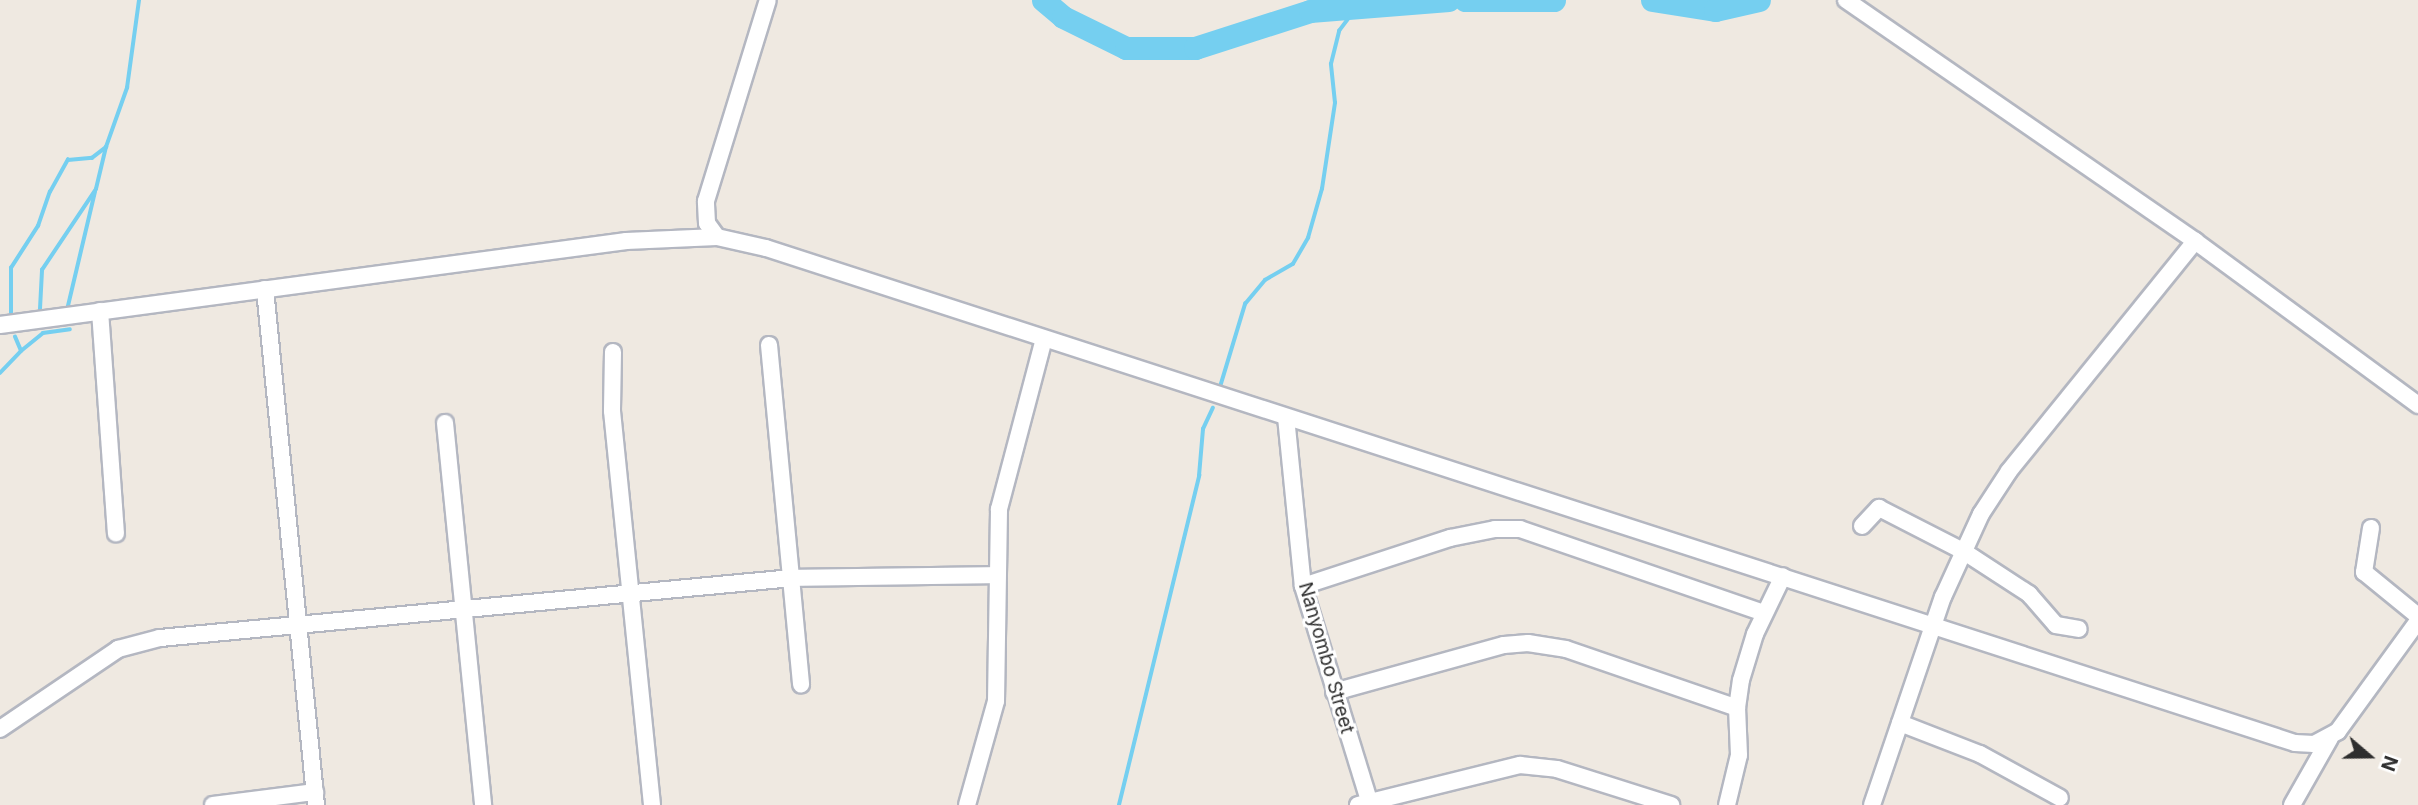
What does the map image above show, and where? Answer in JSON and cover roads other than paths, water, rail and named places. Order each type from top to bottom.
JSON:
[{"type":"street","points":[[717,237],[707,223],[706,201],[768,0]]},
{"type":"street","points":[[1846,0],[2195,241],[2418,405]]},
{"type":"street","points":[[0,325],[626,241],[717,237],[766,248],[2295,743],[2314,744],[2330,738]]},
{"type":"street","points":[[1872,805],[1934,625],[1963,551],[2009,471],[2195,241]]},
{"type":"street","points":[[214,805],[315,799],[265,289]]},
{"type":"street","points":[[100,311],[116,533]]},
{"type":"street","points":[[967,805],[996,701],[997,575],[1002,494],[1044,338]]},
{"type":"street","points":[[769,345],[801,684]]},
{"type":"street","points":[[613,352],[612,411],[628,595],[652,805]]},
{"type":"street","name":"Nanyombo Street","points":[[1286,417],[1303,586],[1363,803]]},
{"type":"street","points":[[445,422],[483,805]]},
{"type":"street","points":[[1862,526],[1879,508],[1963,551],[2029,594],[2056,625],[2079,629]]},
{"type":"street","points":[[2292,805],[2330,738],[2411,644],[2418,619],[2364,572],[2371,528]]},
{"type":"street","points":[[1303,586],[1450,538],[1520,529],[1764,613]]},
{"type":"street","points":[[0,729],[118,649],[160,638],[300,628],[792,578],[997,575]]},
{"type":"street","points":[[1727,805],[1740,755],[1737,708],[1741,680],[1764,613],[1783,576]]},
{"type":"street","points":[[1334,692],[1504,645],[1528,643],[1566,649],[1737,708]]},
{"type":"street","points":[[1900,723],[1980,754],[2060,798]]},
{"type":"street","points":[[1363,803],[1520,765],[1557,769],[1671,805]]},
{"type":"waterway","points":[[11,313],[11,268],[38,226],[50,192],[68,160],[92,158],[106,147],[127,88],[139,0]]},
{"type":"waterway","points":[[1043,0],[1063,17],[1126,48],[1195,48],[1310,11],[1449,0]]},
{"type":"waterway","points":[[1465,0],[1554,0]]},
{"type":"waterway","points":[[1652,0],[1715,10],[1759,0]]},
{"type":"waterway","points":[[1220,387],[1245,304],[1265,280],[1293,264],[1308,238],[1322,189],[1335,103],[1331,64],[1339,31],[1357,7]]},
{"type":"waterway","points":[[40,309],[42,270],[96,189],[106,147]]},
{"type":"waterway","points":[[68,306],[95,192]]},
{"type":"waterway","points":[[21,351],[43,333],[70,329]]},
{"type":"waterway","points":[[0,373],[21,351],[15,337]]},
{"type":"waterway","points":[[1119,805],[1199,476],[1203,429],[1213,408]]}]
